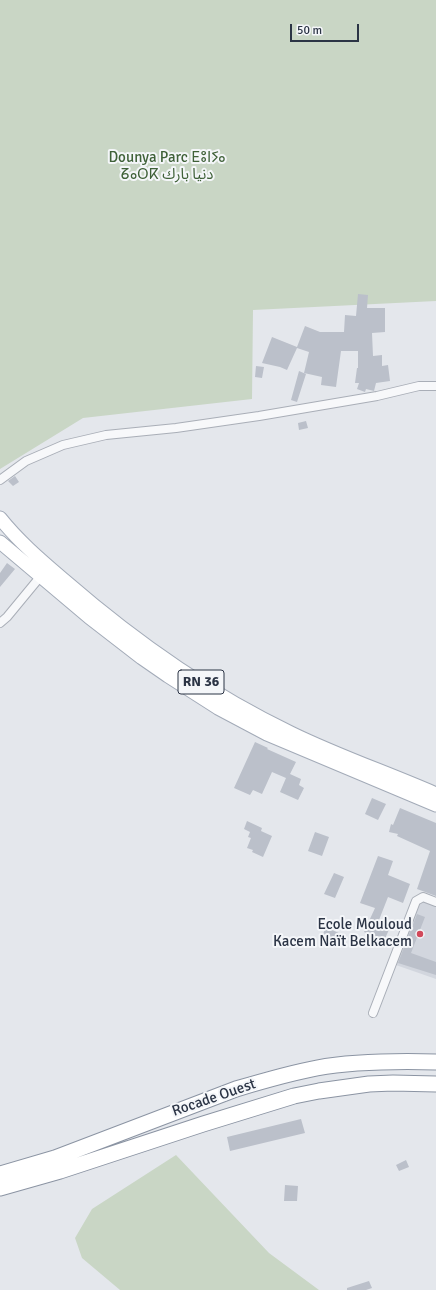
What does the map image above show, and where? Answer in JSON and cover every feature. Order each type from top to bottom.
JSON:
[{"type":"highway","name":"Rocade Ouest","points":[[0,1174],[54,1158],[236,1088],[316,1068],[345,1064],[369,1062],[436,1062]]},
{"type":"highway","name":"Rocade Ouest","points":[[0,1188],[60,1171],[294,1096],[368,1084],[436,1084]]},
{"type":"main road","name":"RN 36","points":[[0,518],[10,531],[30,550],[84,597],[134,637],[191,676],[243,708],[290,733],[436,794]]},
{"type":"main road","name":"RN 36","points":[[0,542],[40,577],[142,658],[218,708],[267,734],[436,805]]},
{"type":"street","points":[[0,480],[26,461],[64,445],[106,435],[176,428],[259,416],[377,396],[419,386],[436,386]]},
{"type":"street","points":[[0,623],[7,617],[40,577]]},
{"type":"street","points":[[373,1013],[416,901],[423,897],[436,902]]},
{"type":"shaded area","name":"Ecole Mouloud Kacem Naït Belkacem","points":[[419,897],[436,903],[436,979],[393,964]]},
{"type":"green space","name":"Dounya Parc ⴹⵓⵏⵢⴰ ⵒⴰⵔⴽ دنيا بارك","points":[[0,0],[436,0],[436,301],[253,310],[252,399],[83,418],[0,469]]},
{"type":"green space","points":[[176,1155],[269,1253],[319,1290],[120,1290],[82,1258],[75,1238],[92,1209]]},
{"type":"building","points":[[358,294],[368,295],[367,308],[385,308],[385,332],[372,333],[373,356],[382,355],[382,366],[388,365],[390,381],[376,383],[374,391],[366,389],[365,392],[357,389],[359,383],[355,383],[358,368],[358,351],[341,351],[336,387],[321,385],[322,377],[304,373],[309,352],[297,348],[287,370],[262,363],[272,337],[297,347],[305,326],[320,332],[344,332],[345,315],[356,316]]},
{"type":"building","points":[[256,366],[264,367],[262,378],[255,377]]},
{"type":"building","points":[[299,371],[306,374],[297,402],[291,400]]},
{"type":"building","points":[[306,421],[308,428],[299,430],[298,423]]},
{"type":"building","points":[[15,476],[19,482],[13,486],[8,481]]},
{"type":"building","points":[[7,563],[15,569],[0,587],[0,573]]},
{"type":"building","points":[[255,742],[296,762],[290,774],[301,779],[299,785],[304,788],[298,800],[280,792],[286,778],[272,772],[262,794],[253,790],[250,795],[234,788]]},
{"type":"building","points":[[372,798],[386,804],[378,820],[365,814]]},
{"type":"building","points":[[400,808],[436,823],[436,896],[417,889],[430,851],[397,836],[398,834],[389,832],[391,824],[393,825]]},
{"type":"building","points":[[247,821],[262,828],[261,831],[272,836],[263,857],[247,848],[251,838],[248,837],[250,832],[244,829]]},
{"type":"building","points":[[315,832],[329,837],[322,856],[308,851]]},
{"type":"building","points":[[378,856],[393,861],[388,875],[410,884],[403,903],[388,897],[379,920],[391,925],[384,941],[364,932],[375,908],[360,903]]},
{"type":"building","points":[[334,873],[344,877],[335,898],[324,894]]},
{"type":"building","points":[[417,914],[425,917],[411,953],[436,962],[436,975],[398,963]]},
{"type":"building","points":[[326,927],[347,937],[344,943],[323,934]]},
{"type":"building","points":[[301,1119],[305,1133],[230,1151],[227,1137]]},
{"type":"building","points":[[406,1160],[409,1167],[399,1171],[396,1165]]},
{"type":"building","points":[[285,1185],[298,1186],[297,1201],[284,1201]]},
{"type":"building","points":[[369,1281],[372,1288],[366,1290],[347,1290],[347,1288]]},
{"type":"place","name":"Ecole Mouloud Kacem Naït Belkacem","points":[[420,934]]}]
